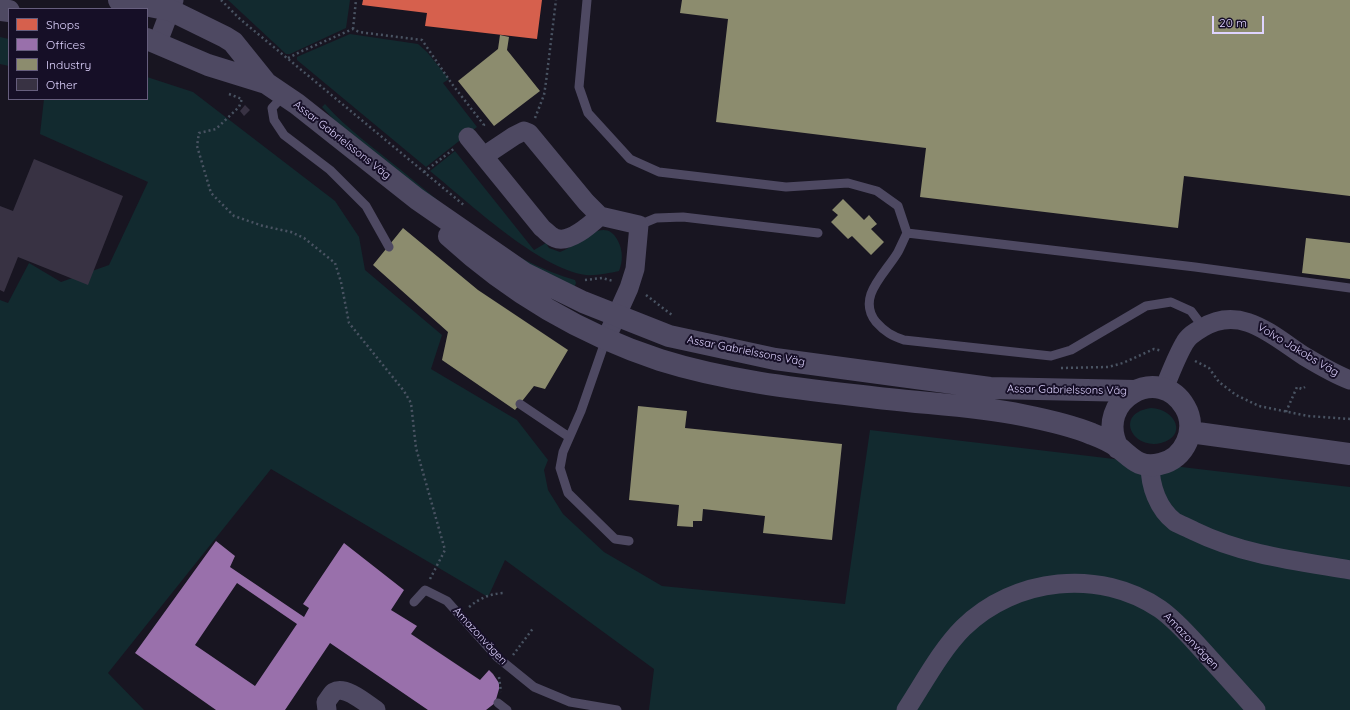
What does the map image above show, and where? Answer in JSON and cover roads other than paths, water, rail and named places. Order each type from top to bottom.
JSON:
[{"type":"street","name":"Assar Gabrielssons Väg","points":[[119,0],[172,5],[233,42],[266,83]]},
{"type":"street","points":[[153,40],[172,5]]},
{"type":"street","name":"Assar Gabrielssons Väg","points":[[153,40],[208,65],[266,83],[284,95],[417,199],[524,273],[559,291],[617,317],[669,336],[775,359],[990,388],[1135,391]]},
{"type":"street","points":[[484,156],[514,136],[524,131],[529,133],[586,202],[600,216],[639,225],[636,269],[630,288],[606,339]]},
{"type":"street","points":[[468,137],[542,228],[553,238],[560,240],[573,236],[600,216]]},
{"type":"street","name":"Assar Gabrielssons Väg","points":[[417,199],[443,230],[472,256],[514,288],[567,321],[606,339],[661,360],[732,378],[788,387],[1022,415],[1092,433],[1118,448]]},
{"type":"street","name":"Volvo Jakobs Väg","points":[[1164,389],[1184,343],[1192,334],[1210,323],[1226,320],[1256,324],[1268,330],[1304,356],[1350,380]]},
{"type":"street","points":[[1147,388],[1164,389],[1176,397],[1185,407],[1190,419],[1190,432],[1187,442],[1176,456],[1168,462],[1150,466],[1135,462],[1123,454],[1118,448],[1112,432],[1113,416],[1121,401],[1135,391],[1147,388]]},
{"type":"street","points":[[1190,432],[1350,454]]},
{"type":"street","points":[[1319,450],[1350,448]]},
{"type":"street","points":[[1150,466],[1150,478],[1154,493],[1165,511],[1175,522],[1211,539],[1260,554],[1350,570]]},
{"type":"street","name":"Amazonvägen","points":[[906,710],[948,646],[973,618],[993,605],[1028,589],[1045,585],[1089,583],[1118,589],[1161,610],[1184,630],[1256,710]]},
{"type":"street","points":[[327,710],[326,702],[334,692],[341,690],[349,692],[376,710]]},
{"type":"lane","points":[[587,0],[579,87],[588,113],[630,159],[659,172],[786,187],[848,183],[877,191],[898,206],[907,233],[898,252],[878,280],[869,300],[870,315],[889,335],[904,340],[1050,356],[1071,350],[1146,306],[1171,302],[1191,311],[1203,327]]},
{"type":"lane","points":[[284,95],[272,108],[274,120],[284,135],[330,170],[366,206],[389,247]]},
{"type":"lane","points":[[639,225],[656,218],[683,217],[818,233]]},
{"type":"lane","points":[[907,233],[1188,266],[1350,288]]},
{"type":"lane","points":[[606,339],[570,437],[563,452],[560,468],[568,493],[615,539],[629,541]]},
{"type":"lane","points":[[520,404],[570,437]]},
{"type":"lane","name":"Amazonvägen","points":[[414,602],[425,590],[447,601],[498,657],[534,687],[570,702],[617,710]]},
{"type":"lane","points":[[498,703],[508,710]]}]
